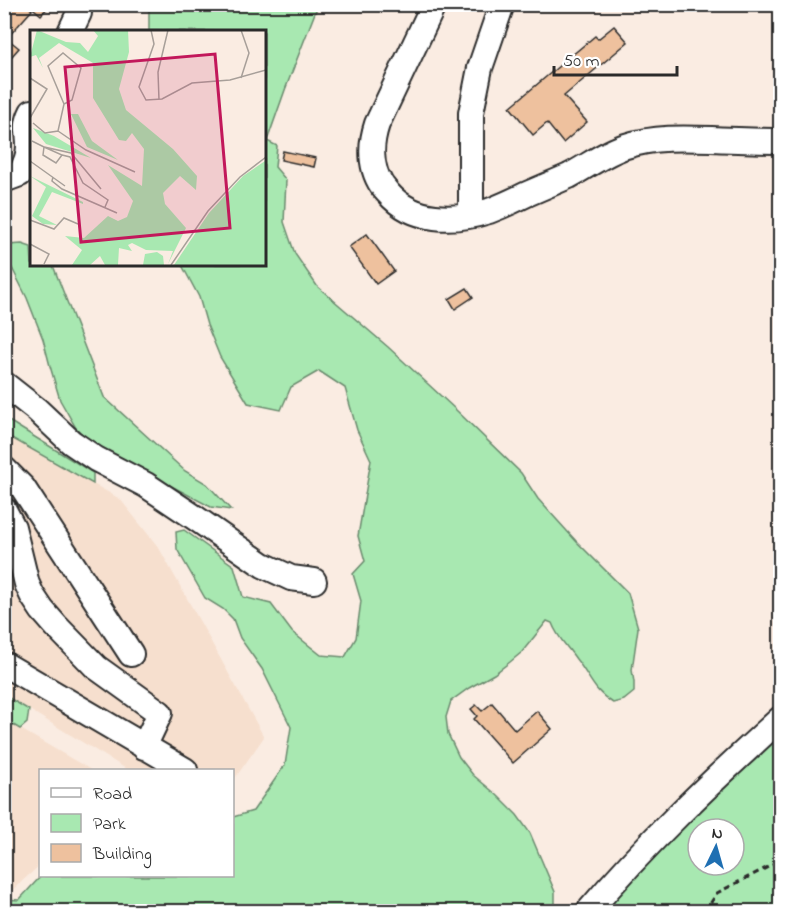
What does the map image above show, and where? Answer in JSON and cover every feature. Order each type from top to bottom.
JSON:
[{"type":"street","points":[[71,30],[79,13],[79,4]]},
{"type":"street","points":[[434,4],[373,136],[372,151],[378,178],[385,190],[406,209],[433,217],[455,217],[490,210],[570,175],[624,146],[652,140],[678,138],[780,141]]},
{"type":"street","points":[[471,215],[471,113],[480,68],[502,4]]},
{"type":"street","points":[[4,180],[20,174],[27,161],[29,148],[27,120],[30,115]]},
{"type":"street","points":[[4,384],[38,410],[71,442],[96,459],[146,485],[263,565],[291,578],[314,581]]},
{"type":"street","points":[[4,469],[23,488],[131,654]]},
{"type":"street","points":[[4,510],[13,527],[27,584],[42,610],[96,667],[160,713],[144,747]]},
{"type":"street","points":[[4,664],[182,769]]},
{"type":"street","points":[[588,912],[676,816],[780,719]]},
{"type":"path","points":[[705,912],[717,893],[780,861]]},
{"type":"shaded area","points":[[10,437],[120,499],[159,548],[264,737],[234,780],[234,769],[126,769],[5,695],[4,439]]},
{"type":"shaded area","points":[[5,720],[89,769],[39,769],[39,866],[9,893],[5,891]]},
{"type":"green space","points":[[149,5],[318,5],[267,141],[277,146],[275,167],[286,180],[284,222],[295,254],[317,286],[388,347],[521,473],[538,499],[628,593],[638,628],[632,670],[634,692],[624,700],[613,703],[600,693],[559,637],[552,623],[547,621],[522,652],[494,674],[451,701],[446,717],[448,734],[459,757],[473,775],[517,815],[530,833],[555,892],[553,911],[5,911],[5,899],[19,900],[40,877],[234,877],[234,817],[253,811],[285,765],[291,727],[262,669],[240,638],[233,619],[223,609],[205,598],[177,549],[176,532],[184,530],[234,566],[243,597],[271,604],[292,632],[321,655],[345,657],[356,638],[361,601],[353,574],[365,561],[358,536],[371,460],[357,430],[345,388],[319,371],[291,387],[281,410],[248,403],[220,357],[199,297],[183,266],[266,266],[266,30],[149,30]]},
{"type":"green space","points":[[22,244],[30,247],[30,266],[53,266],[104,397],[185,471],[207,484],[231,510],[211,507],[94,445],[76,428],[60,400],[43,339],[27,298],[5,254],[8,245]]},
{"type":"green space","points":[[4,418],[93,473],[93,484],[10,437],[5,439]]},
{"type":"green space","points":[[4,695],[29,710],[27,723],[20,729],[5,720]]},
{"type":"green space","points":[[780,732],[780,911],[602,912],[686,823],[686,877],[746,877],[746,817],[692,817]]},
{"type":"building","points":[[4,4],[26,4],[32,10],[8,37],[4,34]]},
{"type":"building","points":[[28,4],[51,4],[41,15]]},
{"type":"building","points":[[614,26],[628,42],[564,96],[587,122],[563,143],[547,123],[533,135],[510,107],[595,36],[598,39]]},
{"type":"building","points":[[4,36],[19,48],[4,65]]},
{"type":"building","points":[[283,151],[316,158],[314,167],[281,160]]},
{"type":"building","points":[[367,234],[394,271],[376,284],[349,247]]},
{"type":"building","points":[[467,288],[473,297],[455,309],[449,299]]},
{"type":"building","points":[[492,703],[515,730],[537,711],[552,729],[513,763],[474,719],[477,716],[471,709],[476,705],[482,711]]}]
